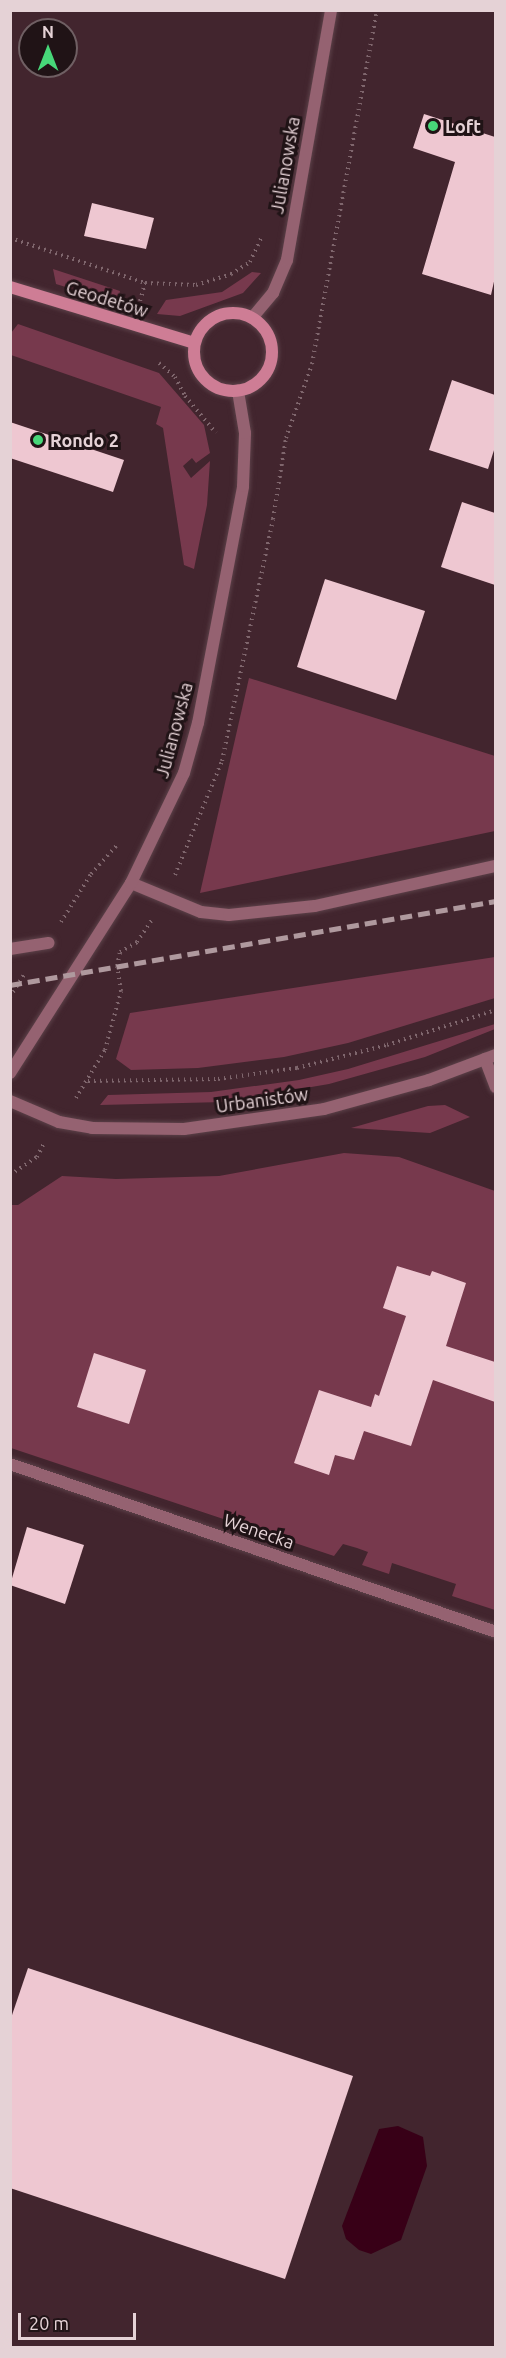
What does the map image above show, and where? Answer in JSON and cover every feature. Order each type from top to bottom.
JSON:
[{"type":"street","name":"Julianowska","points":[[252,318],[273,293],[287,260],[331,10]]},
{"type":"street","name":"Geodetów","points":[[10,287],[194,343]]},
{"type":"street","points":[[235,313],[252,318],[269,335],[272,358],[260,380],[238,391],[225,391],[203,378],[195,362],[194,343],[203,326],[217,315],[235,313]]},
{"type":"street","name":"Julianowska","points":[[10,1073],[131,883],[184,772],[198,723],[244,478],[245,433],[238,391]]},
{"type":"street","points":[[131,883],[192,909],[228,915],[315,906],[495,866]]},
{"type":"street","points":[[10,949],[49,943]]},
{"type":"street","name":"Urbanistów","points":[[10,1101],[59,1122],[92,1128],[184,1129],[324,1109],[429,1080],[490,1057],[495,1087]]},
{"type":"street","name":"Wenecka","points":[[10,1464],[495,1632]]},
{"type":"path","points":[[10,238],[145,283],[196,285],[231,274],[250,262],[264,228]]},
{"type":"path","points":[[137,308],[145,283]]},
{"type":"path","points":[[152,361],[162,364],[175,377],[185,396],[212,424],[218,441]]},
{"type":"path","points":[[10,997],[49,943],[91,874],[121,841]]},
{"type":"path","points":[[75,1100],[88,1081],[218,1079],[297,1068],[387,1045],[495,1010]]},
{"type":"path","points":[[10,1175],[37,1157],[41,1148]]},
{"type":"shaded area","points":[[53,269],[120,291],[117,303],[56,284]]},
{"type":"shaded area","points":[[252,272],[261,273],[243,293],[180,316],[157,314],[166,300],[222,292]]},
{"type":"shaded area","points":[[18,324],[159,373],[204,425],[210,453],[196,463],[192,458],[183,466],[191,478],[210,461],[207,505],[194,569],[184,565],[163,428],[156,424],[161,407],[11,355],[11,333]]},
{"type":"shaded area","points":[[249,678],[495,756],[495,831],[200,893]]},
{"type":"shaded area","points":[[495,957],[495,998],[348,1043],[284,1057],[198,1068],[131,1070],[116,1059],[130,1013]]},
{"type":"shaded area","points":[[495,1024],[495,1029],[425,1057],[329,1084],[224,1102],[100,1105],[108,1095],[211,1092],[299,1080],[348,1069]]},
{"type":"shaded area","points":[[445,1105],[470,1117],[430,1133],[351,1128],[428,1106]]},
{"type":"shaded area","points":[[344,1153],[399,1157],[495,1191],[495,1610],[452,1596],[456,1584],[392,1563],[389,1574],[362,1565],[368,1552],[357,1548],[343,1544],[334,1556],[11,1448],[10,1205],[18,1205],[62,1176],[116,1179],[219,1176]]},
{"type":"shaded area","points":[[398,2126],[423,2137],[427,2166],[401,2240],[371,2254],[359,2250],[346,2239],[342,2226],[379,2129]]},
{"type":"building","points":[[424,114],[495,137],[495,277],[491,295],[422,274],[455,162],[413,148]]},
{"type":"building","points":[[92,203],[154,218],[146,249],[84,236]]},
{"type":"building","points":[[452,380],[495,395],[495,447],[488,469],[429,450]]},
{"type":"building","name":"Rondo 2","points":[[10,422],[124,460],[113,492],[10,458]]},
{"type":"building","points":[[462,502],[495,513],[495,585],[441,567]]},
{"type":"building","points":[[325,579],[425,611],[396,700],[297,667]]},
{"type":"building","points":[[397,1266],[430,1276],[432,1271],[466,1283],[446,1346],[495,1362],[495,1402],[433,1380],[411,1446],[364,1431],[354,1460],[335,1455],[329,1475],[294,1463],[319,1390],[371,1407],[375,1394],[379,1396],[406,1316],[383,1308]]},
{"type":"building","points":[[94,1353],[146,1370],[129,1424],[77,1407]]},
{"type":"building","points":[[27,1527],[84,1545],[65,1604],[10,1585]]},
{"type":"building","points":[[28,1968],[353,2076],[285,2279],[10,2188],[10,2021]]},
{"type":"railway","points":[[10,985],[496,901]]},
{"type":"place","name":"Loft","points":[[433,126]]},
{"type":"place","name":"Rondo 2","points":[[38,440]]}]
